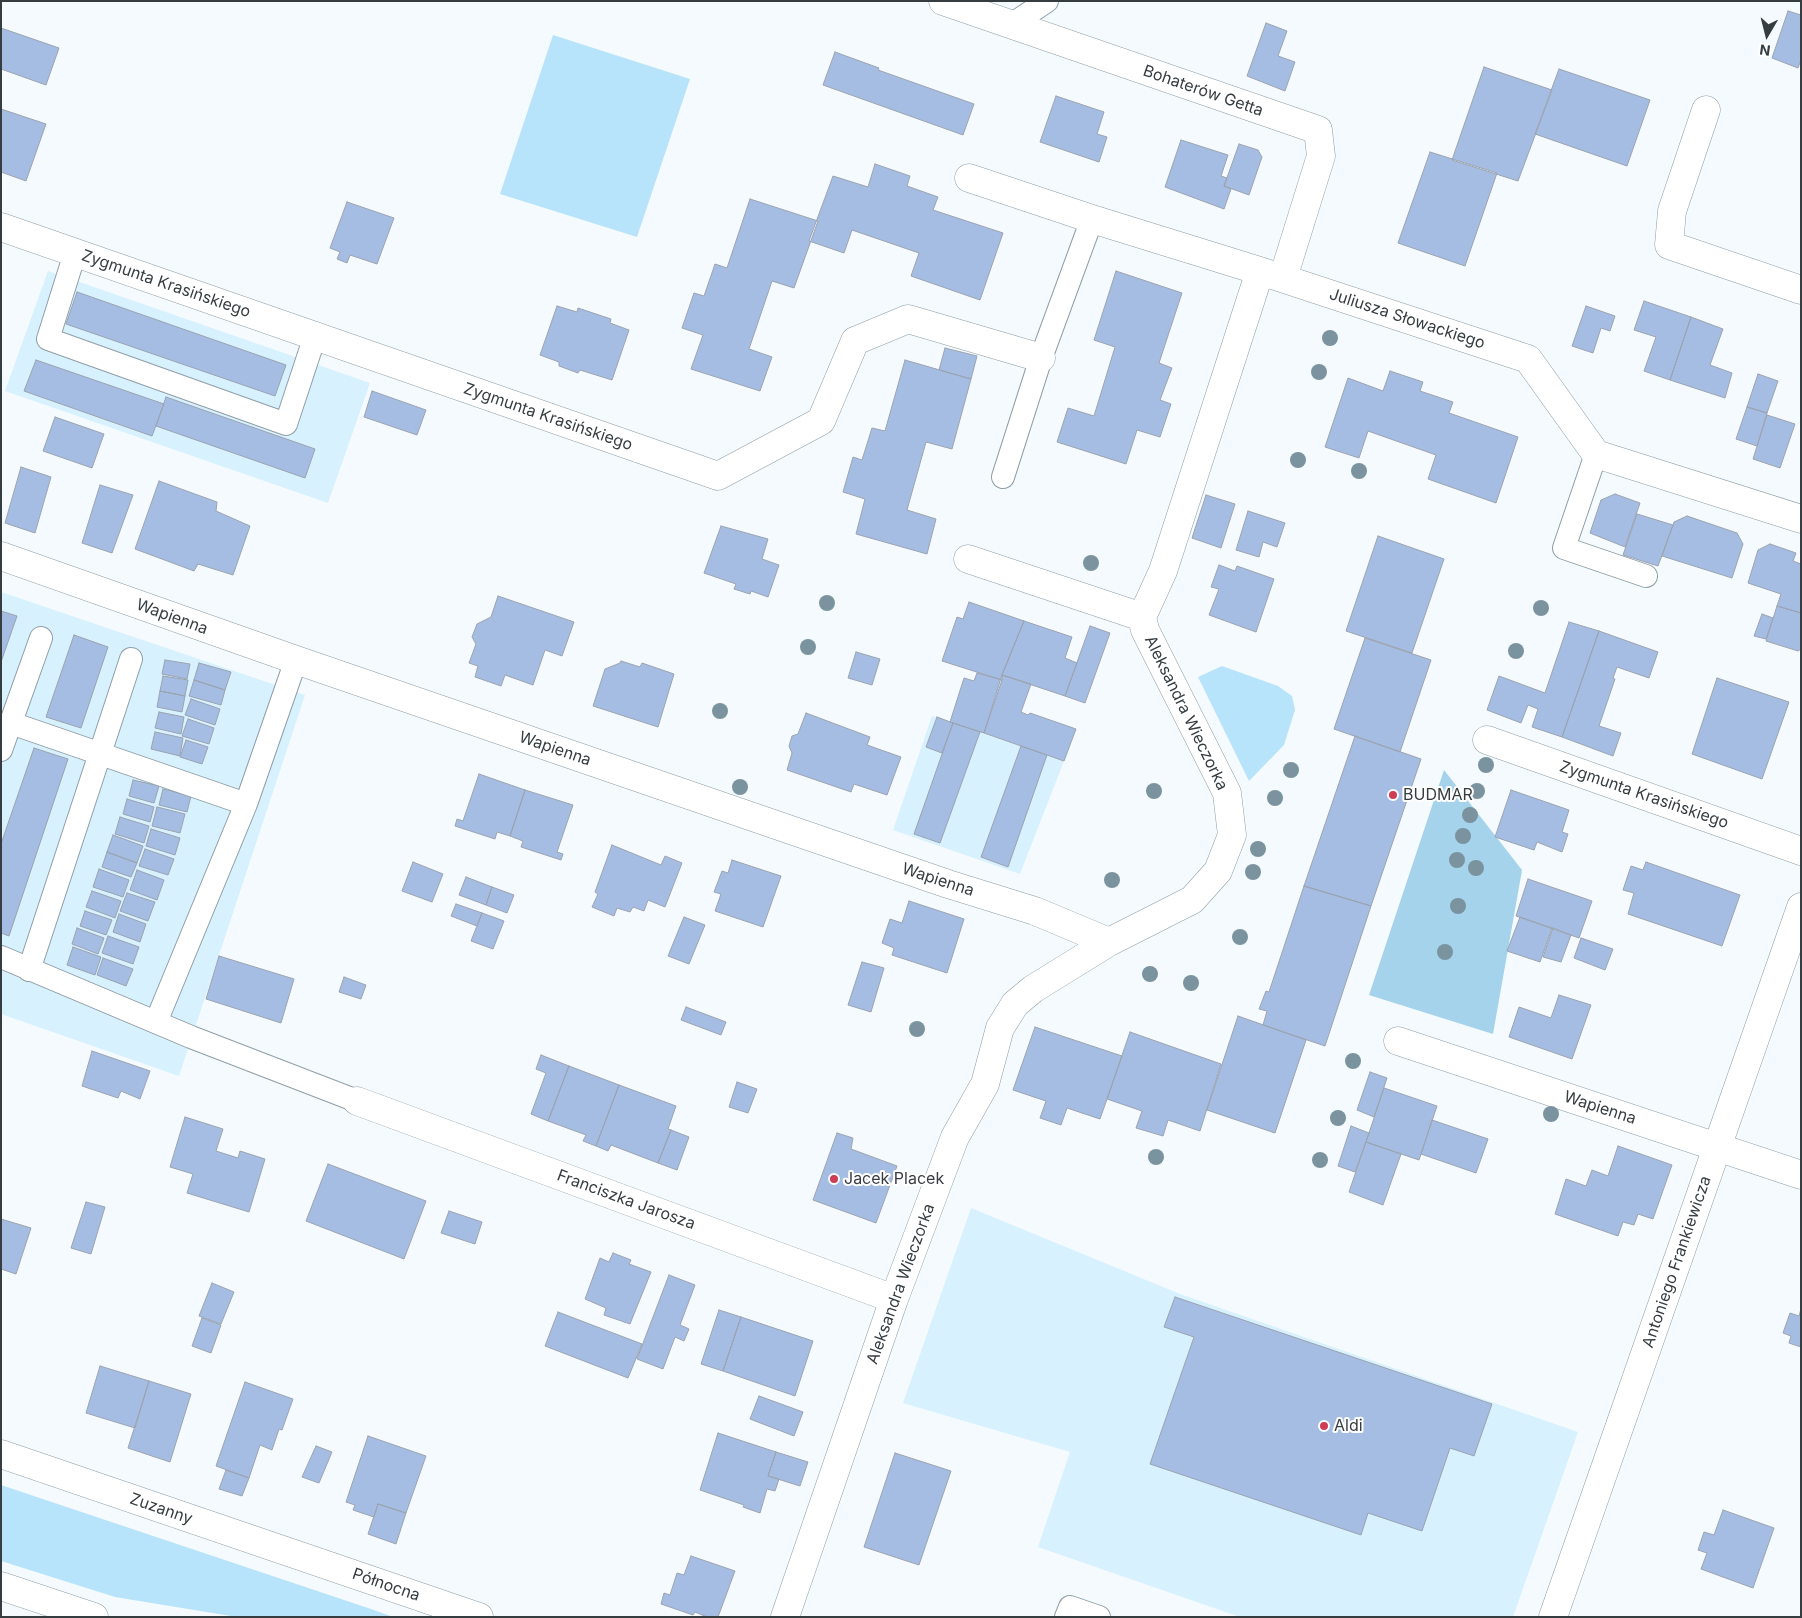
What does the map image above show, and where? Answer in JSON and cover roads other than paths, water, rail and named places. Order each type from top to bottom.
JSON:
[{"type":"street","name":"Bohaterów Getta","points":[[943,1],[1318,130],[1320,156],[1271,275]]},
{"type":"street","points":[[1706,110],[1672,211],[1669,244],[1801,290]]},
{"type":"street","name":"Juliusza Słowackiego","points":[[969,178],[1528,359],[1596,454]]},
{"type":"street","name":"Zygmunta Krasińskiego","points":[[1,227],[718,476],[821,421],[855,341],[908,319],[1041,358]]},
{"type":"street","name":"Aleksandra Wieczorka","points":[[785,1617],[894,1299],[955,1137],[985,1084],[1000,1028],[1015,1004],[1033,989],[1108,942],[1192,900],[1218,871],[1232,836],[1227,793],[1145,630],[1142,616],[1163,571],[1271,275]]},
{"type":"street","points":[[1596,454],[1801,519]]},
{"type":"street","name":"Wapienna","points":[[1,556],[296,660],[948,884],[1035,911],[1108,942]]},
{"type":"street","points":[[968,559],[1142,616]]},
{"type":"street","name":"Zygmunta Krasińskiego","points":[[1487,740],[1801,851]]},
{"type":"street","name":"Antoniego Frankiewicza","points":[[1553,1617],[1801,907]]},
{"type":"street","name":"Wapienna","points":[[1398,1041],[1801,1175]]},
{"type":"street","name":"Franciszka Jarosza","points":[[357,1101],[894,1299]]},
{"type":"street","name":"Zuzanny","points":[[1,1454],[322,1564]]},
{"type":"street","name":"Północna","points":[[322,1564],[479,1617]]},
{"type":"street","points":[[1,1586],[94,1617]]},
{"type":"lane","points":[[1011,25],[1046,1]]},
{"type":"lane","points":[[1003,477],[1041,358],[1092,219]]},
{"type":"lane","points":[[75,253],[48,339],[286,424],[315,336]]},
{"type":"lane","points":[[1596,454],[1564,548],[1646,576]]},
{"type":"lane","points":[[1,750],[41,638]]},
{"type":"lane","points":[[29,970],[131,659]]},
{"type":"lane","points":[[156,1022],[246,804],[296,660]]},
{"type":"lane","points":[[11,723],[246,804]]},
{"type":"lane","points":[[1,957],[191,1037],[357,1101]]},
{"type":"lane","points":[[1066,1617],[1070,1607],[1100,1617]]},
{"type":"place","name":"BUDMAR","points":[[1393,795]]},
{"type":"place","name":"Jacek Placek","points":[[834,1179]]},
{"type":"place","name":"Aldi","points":[[1324,1426]]}]
